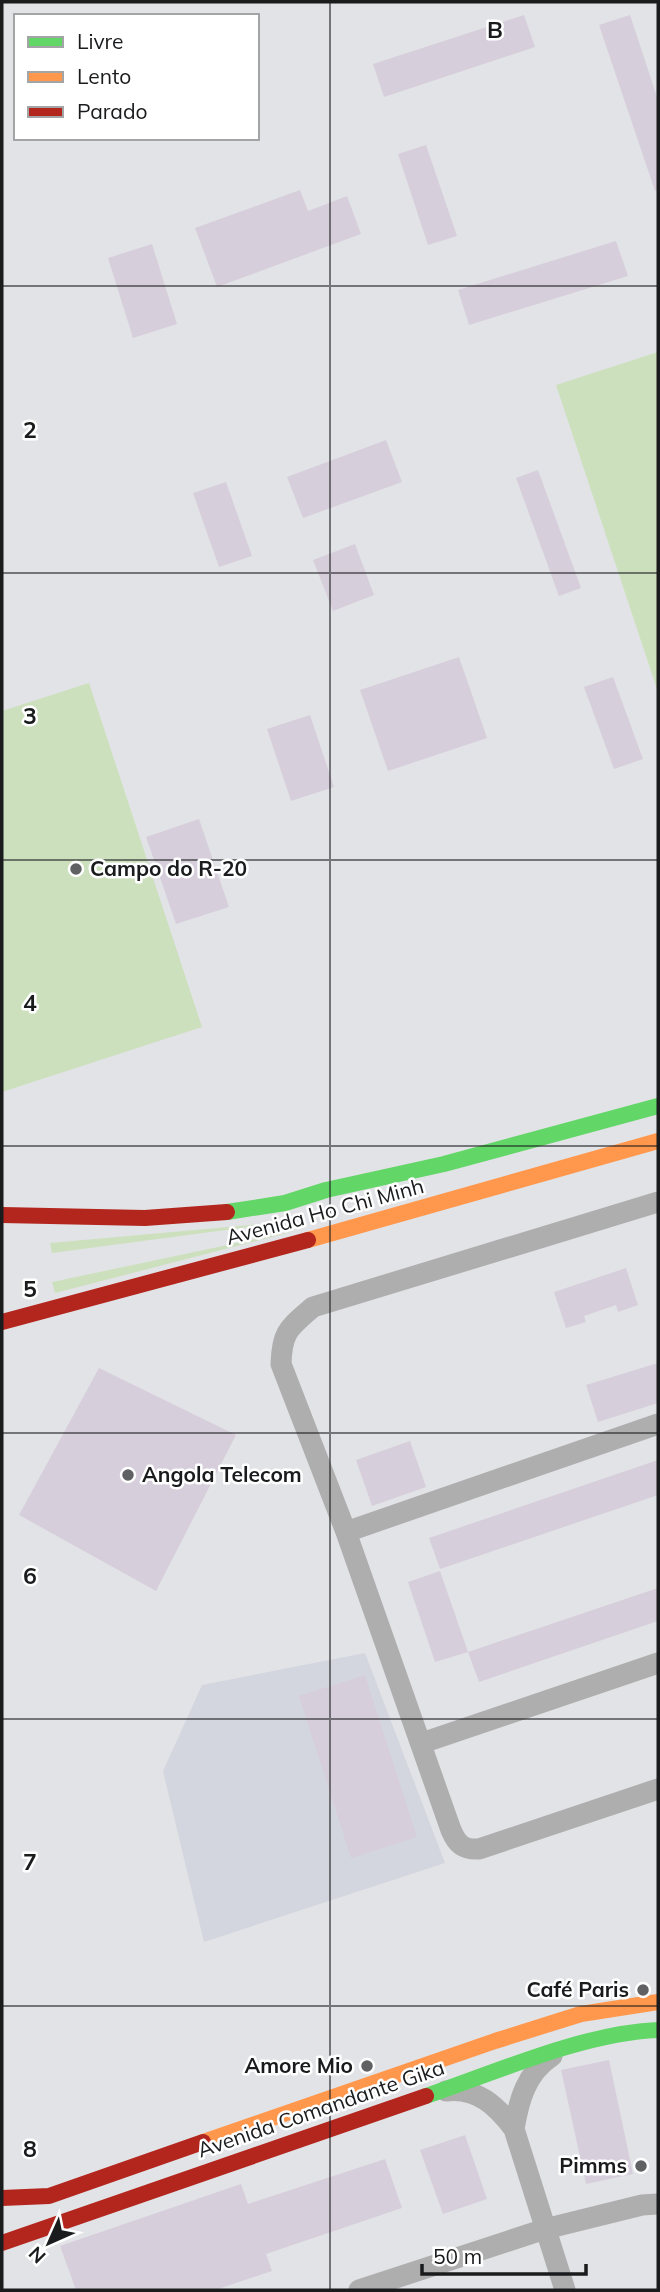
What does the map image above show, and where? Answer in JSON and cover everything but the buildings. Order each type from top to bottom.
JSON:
[{"type":"street","name":"Avenida Ho Chi Minh","points":[[2,1215],[145,1218],[277,1205],[326,1190],[444,1164],[658,1106]]},
{"type":"street","name":"Avenida Ho Chi Minh","points":[[2,1322],[340,1231],[658,1141]]},
{"type":"street","points":[[658,1202],[313,1307],[293,1324],[282,1342],[281,1364],[346,1532],[460,1846],[469,1849],[494,1844],[658,1788]]},
{"type":"street","points":[[346,1532],[658,1424]]},
{"type":"street","points":[[422,1743],[658,1663]]},
{"type":"street","name":"Avenida Comandante Gika","points":[[2,2198],[49,2196],[495,2041],[581,2014],[658,2002]]},
{"type":"street","name":"Avenida Comandante Gika","points":[[2,2243],[563,2049],[626,2033],[658,2029]]},
{"type":"street","points":[[514,2129],[518,2103],[538,2064],[563,2049]]},
{"type":"street","points":[[427,2094],[456,2090],[480,2096],[498,2107],[514,2129],[565,2290]]},
{"type":"street","points":[[359,2290],[545,2229],[642,2205],[658,2204]]},
{"type":"shaded area","points":[[365,1653],[445,1863],[204,1942],[163,1771],[202,1685]]},
{"type":"green space","points":[[658,352],[658,692],[556,385]]},
{"type":"green space","name":"Campo do R-20","points":[[89,683],[202,1027],[2,1092],[2,711]]},
{"type":"green space","points":[[294,1221],[52,1253],[50,1243]]},
{"type":"green space","points":[[299,1230],[55,1293],[52,1282]]},
{"type":"traffic: fast","points":[[227,1212],[285,1203],[326,1190],[444,1164],[658,1106]]},
{"type":"traffic: fast","points":[[426,2096],[570,2046],[600,2038],[658,2030]]},
{"type":"traffic: slow","points":[[308,1240],[658,1141]]},
{"type":"traffic: slow","points":[[203,2142],[581,2014],[658,2002]]},
{"type":"traffic: jam","points":[[2,1215],[145,1218],[227,1212]]},
{"type":"traffic: jam","points":[[2,1322],[308,1240]]},
{"type":"traffic: jam","points":[[2,2243],[426,2096]]},
{"type":"traffic: jam","points":[[2,2198],[49,2196],[203,2142]]},
{"type":"place","name":"Campo do R-20","points":[[76,869]]},
{"type":"place","name":"Angola Telecom","points":[[128,1475]]},
{"type":"place","name":"Café Paris","points":[[643,1990]]},
{"type":"place","name":"Amore Mio","points":[[367,2066]]},
{"type":"place","name":"Pimms","points":[[641,2166]]}]
